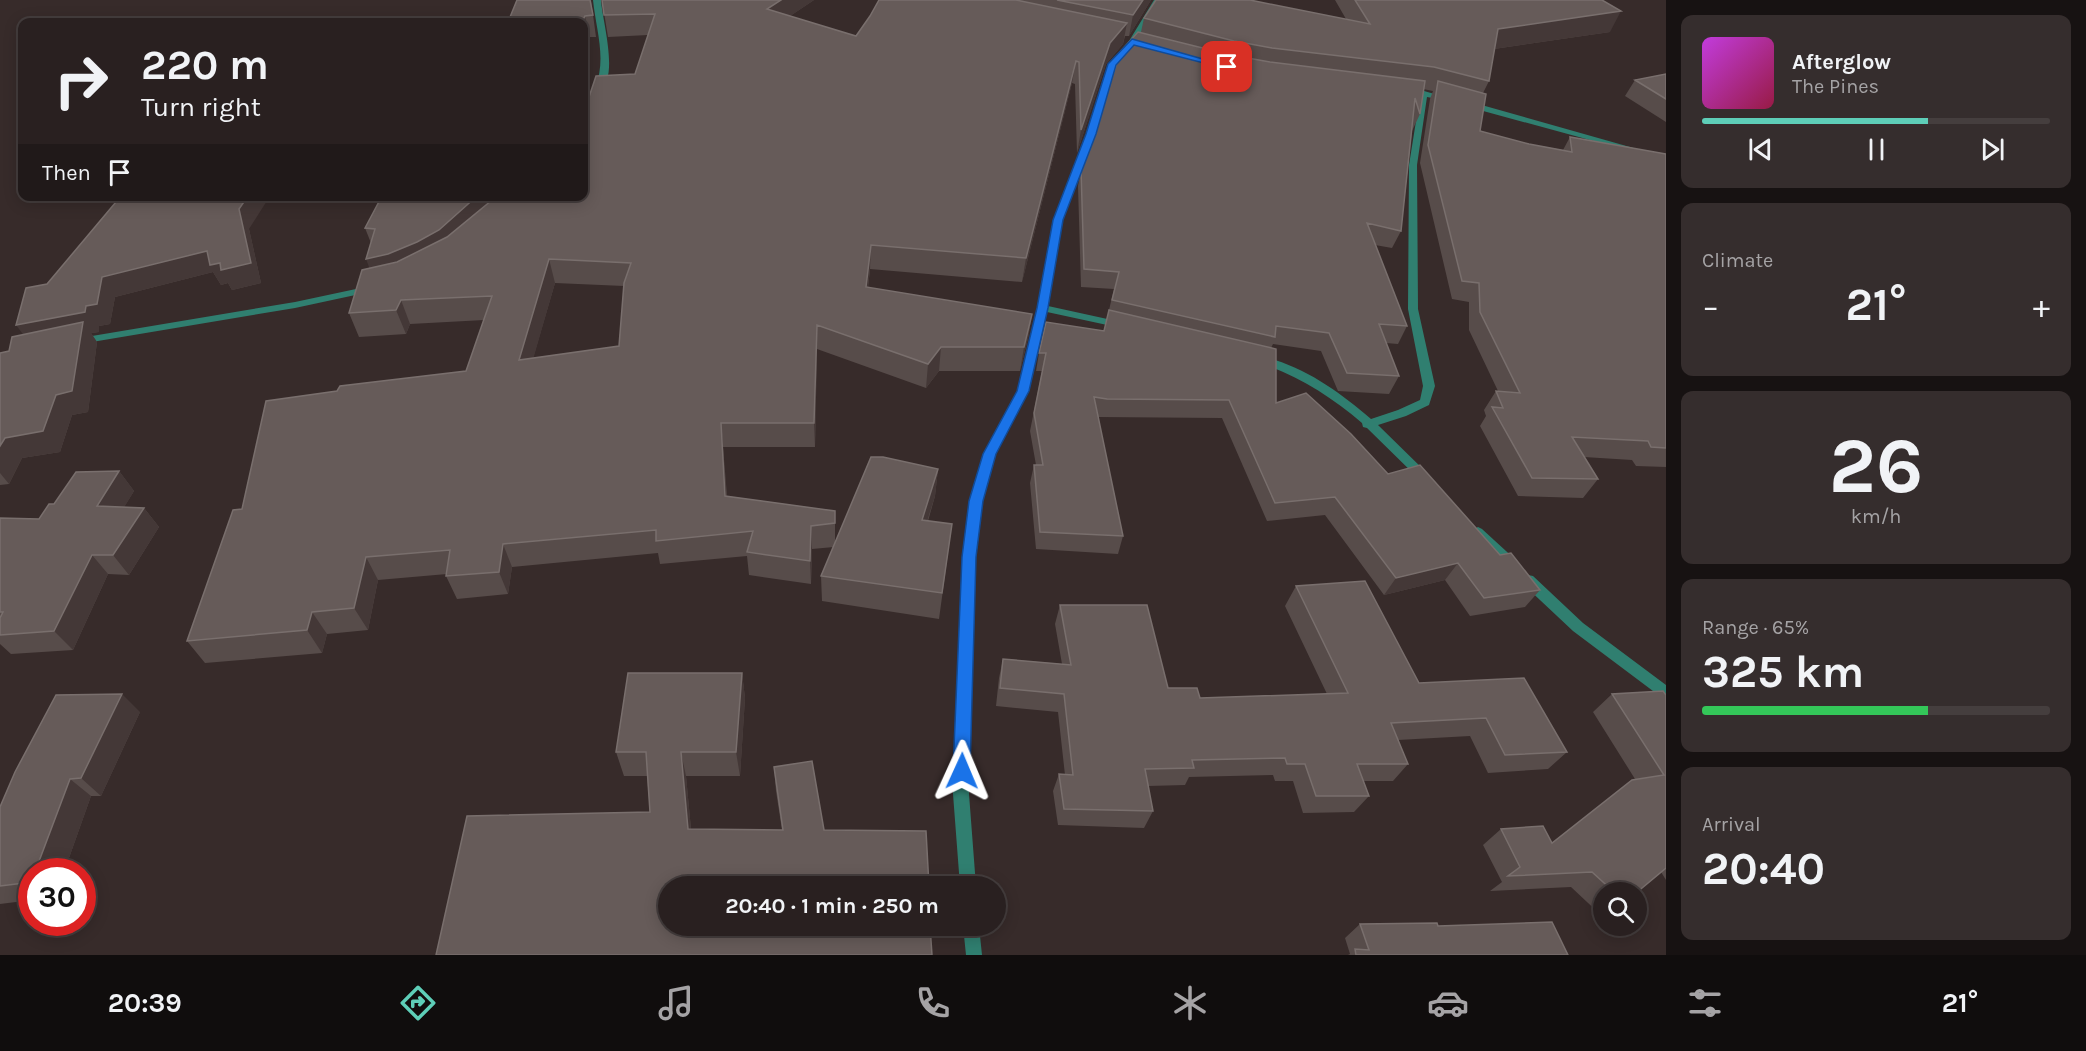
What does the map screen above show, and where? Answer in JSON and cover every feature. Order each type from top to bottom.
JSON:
[{"type":"street","points":[[593,99],[605,78],[605,56],[597,0]]},
{"type":"street","points":[[967,876],[961,794],[969,557],[976,501],[989,454],[1023,391],[1043,308],[1058,220],[1091,134],[1112,64],[1132,42],[1158,0]]},
{"type":"street","points":[[1402,90],[1453,100]]},
{"type":"street","points":[[1367,424],[1402,413],[1425,402],[1429,386],[1413,309],[1413,165],[1424,93]]},
{"type":"street","points":[[1462,102],[1643,152]]},
{"type":"street","points":[[69,343],[295,305],[381,287]]},
{"type":"street","points":[[1043,308],[1134,328]]},
{"type":"street","points":[[1252,356],[1282,364],[1312,378],[1339,398],[1437,490]]},
{"type":"street","points":[[1470,524],[1578,627],[1666,693]]},
{"type":"street","points":[[973,936],[974,955]]},
{"type":"building","points":[[517,0],[590,0],[593,15],[584,18],[510,18]]},
{"type":"building","points":[[602,0],[781,0],[767,9],[856,36],[879,0],[1016,0],[1127,23],[1110,43],[1081,130],[1079,62],[1076,61],[1026,258],[871,245],[866,287],[1032,314],[1024,347],[941,347],[928,364],[817,325],[814,423],[721,423],[725,496],[835,511],[835,523],[811,526],[810,561],[747,552],[753,531],[656,541],[656,530],[503,544],[499,572],[446,576],[450,550],[366,557],[354,608],[312,612],[307,630],[187,641],[233,510],[242,509],[266,401],[337,391],[340,386],[466,371],[492,296],[401,300],[396,310],[349,313],[362,270],[397,262],[447,237],[491,201],[588,201],[588,100],[596,76],[635,74],[655,14],[604,15]],"holes":[[[549,259],[631,263],[624,283],[619,346],[519,360]]]},
{"type":"building","points":[[1057,0],[1143,0],[1133,15]]},
{"type":"building","points":[[1156,0],[1250,0],[1370,24],[1355,0],[1602,0],[1621,11],[1498,29],[1489,81],[1434,67],[1272,48],[1234,41],[1144,18]]},
{"type":"building","points":[[1138,32],[1231,55],[1270,62],[1425,81],[1420,114],[1415,98],[1401,231],[1367,223],[1407,326],[1379,324],[1399,376],[1347,373],[1329,333],[1276,326],[1275,337],[1112,300],[1119,272],[1084,269],[1081,169],[1121,51]]},
{"type":"building","points":[[1666,74],[1666,99],[1635,80]]},
{"type":"building","points":[[1438,81],[1486,94],[1480,131],[1572,152],[1570,137],[1666,154],[1666,448],[1651,447],[1648,441],[1572,437],[1598,479],[1532,478],[1492,407],[1503,408],[1496,391],[1520,393],[1480,312],[1479,283],[1462,281],[1428,145]]},
{"type":"building","points":[[117,201],[245,201],[239,209],[251,263],[221,270],[220,263],[210,265],[207,251],[102,277],[97,304],[86,306],[85,312],[16,325],[26,288],[47,284]]},
{"type":"building","points":[[379,201],[471,201],[439,230],[388,254],[366,259],[375,229],[365,228]]},
{"type":"building","points":[[1109,310],[1276,349],[1276,403],[1306,393],[1351,434],[1388,474],[1420,465],[1500,555],[1511,553],[1540,590],[1484,598],[1458,563],[1396,578],[1335,497],[1275,503],[1229,400],[1094,397],[1123,536],[1040,532],[1034,465],[1043,465],[1034,413],[1046,353],[1039,353],[1046,322],[1104,331]]},
{"type":"building","points":[[83,322],[72,391],[56,395],[43,431],[5,438],[0,446],[0,353],[9,351],[12,337]]},
{"type":"building","points":[[871,457],[883,457],[938,469],[922,520],[952,524],[942,593],[821,576]]},
{"type":"building","points":[[119,471],[97,506],[144,508],[113,555],[92,555],[54,631],[0,635],[0,618],[3,612],[0,612],[0,518],[39,519],[49,504],[54,504],[76,472]]},
{"type":"building","points":[[1365,581],[1419,683],[1524,678],[1567,752],[1505,755],[1486,718],[1391,723],[1408,764],[1357,764],[1369,796],[1316,796],[1305,764],[1287,764],[1285,758],[1192,760],[1194,768],[1145,769],[1153,811],[1064,809],[1059,774],[1073,775],[1064,694],[1000,688],[1003,659],[1071,665],[1060,605],[1147,605],[1168,688],[1197,688],[1200,698],[1348,693],[1296,586]]},
{"type":"building","points":[[628,673],[742,673],[736,752],[681,752],[688,829],[783,830],[774,767],[812,761],[824,830],[926,831],[928,876],[658,876],[658,936],[931,936],[932,955],[436,955],[467,816],[650,812],[646,752],[616,752]]},
{"type":"building","points":[[1663,691],[1666,695],[1666,868],[1647,884],[1647,882],[1603,882],[1592,872],[1508,876],[1520,867],[1501,829],[1543,826],[1552,843],[1632,780],[1664,775],[1612,694]]},
{"type":"building","points":[[122,694],[81,778],[70,779],[40,858],[18,858],[18,884],[0,886],[0,807],[15,772],[56,695]]},
{"type":"building","points":[[1552,922],[1568,955],[1356,955],[1355,949],[1369,950],[1360,924],[1437,923],[1438,926]]},
{"type":"route","points":[[962,771],[969,557],[976,501],[989,454],[1023,391],[1043,308],[1058,220],[1091,134],[1112,64],[1132,42],[1227,67]]}]
